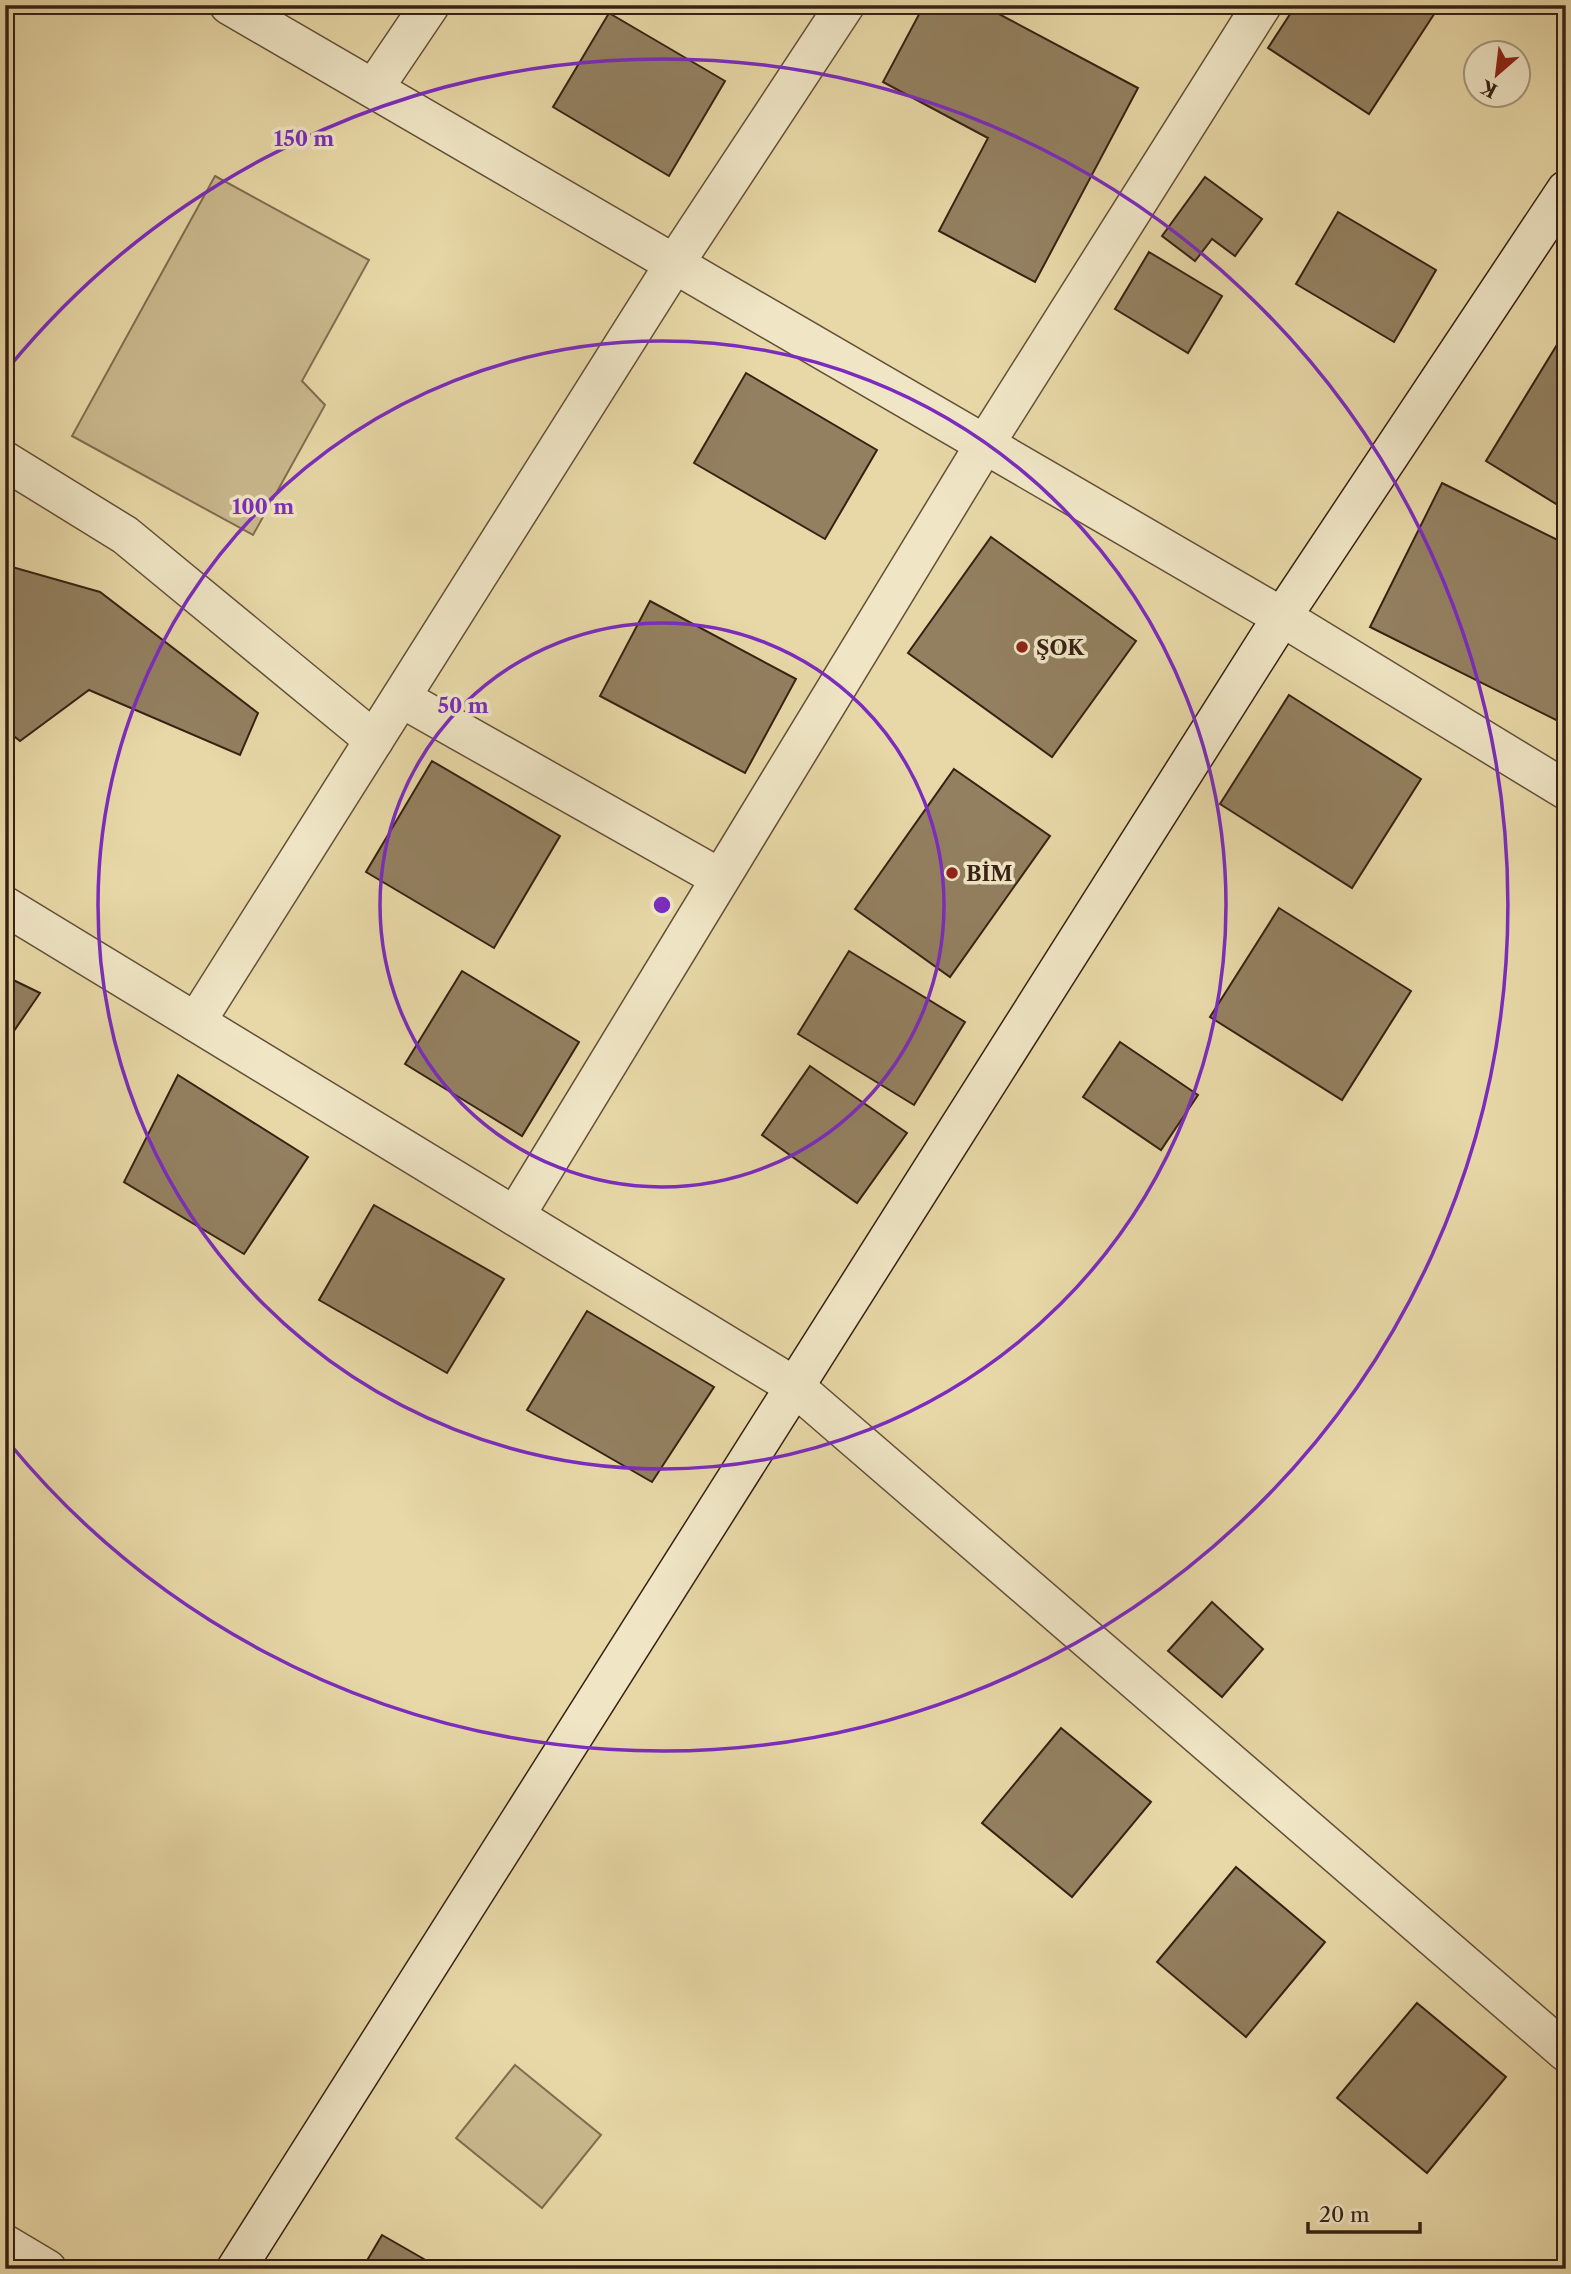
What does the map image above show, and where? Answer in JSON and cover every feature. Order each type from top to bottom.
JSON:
[{"type":"street","points":[[229,5],[1282,617],[1566,790]]},
{"type":"street","points":[[374,88],[429,5]]},
{"type":"street","points":[[196,1022],[675,263],[845,5]]},
{"type":"street","points":[[515,1216],[985,444],[1262,5]]},
{"type":"street","points":[[236,2269],[1282,617],[1566,190]]},
{"type":"street","points":[[5,461],[125,536],[374,740]]},
{"type":"street","points":[[401,698],[720,878]]},
{"type":"street","points":[[5,906],[794,1385],[1566,2052]]},
{"type":"street","points":[[5,2244],[47,2269]]},
{"type":"shaded area","points":[[215,176],[369,260],[302,381],[325,405],[253,535],[72,436]]},
{"type":"shaded area","points":[[515,2065],[601,2135],[542,2208],[456,2138]]},
{"type":"building","points":[[924,5],[982,5],[1138,88],[1035,282],[939,231],[988,138],[883,82]]},
{"type":"building","points":[[1296,5],[1440,5],[1369,114],[1268,48]]},
{"type":"building","points":[[609,13],[725,81],[669,176],[553,107]]},
{"type":"building","points":[[1205,177],[1262,219],[1235,256],[1212,239],[1195,261],[1162,236]]},
{"type":"building","points":[[1338,212],[1436,270],[1394,342],[1296,284]]},
{"type":"building","points":[[1149,252],[1222,296],[1188,353],[1115,309]]},
{"type":"building","points":[[1566,330],[1566,510],[1486,461]]},
{"type":"building","points":[[746,373],[877,450],[825,539],[694,463]]},
{"type":"building","points":[[1442,483],[1566,544],[1566,725],[1370,627]]},
{"type":"building","name":"ŞOK","points":[[991,537],[1136,641],[1052,757],[908,653]]},
{"type":"building","points":[[5,565],[100,592],[258,713],[240,755],[89,690],[20,741],[5,729]]},
{"type":"building","points":[[650,601],[796,679],[745,773],[600,696]]},
{"type":"building","points":[[1289,695],[1421,779],[1352,888],[1220,804]]},
{"type":"building","points":[[432,761],[560,836],[494,948],[366,872]]},
{"type":"building","name":"BİM","points":[[954,769],[1050,836],[950,977],[855,909]]},
{"type":"building","points":[[1279,908],[1411,991],[1342,1100],[1210,1017]]},
{"type":"building","points":[[849,951],[965,1022],[914,1105],[798,1034]]},
{"type":"building","points":[[462,971],[579,1042],[522,1136],[405,1064]]},
{"type":"building","points":[[5,976],[40,993],[5,1044]]},
{"type":"building","points":[[1120,1042],[1198,1095],[1161,1150],[1083,1097]]},
{"type":"building","points":[[810,1066],[907,1133],[857,1203],[762,1135]]},
{"type":"building","points":[[178,1075],[308,1157],[244,1254],[124,1182]]},
{"type":"building","points":[[374,1205],[504,1279],[447,1373],[319,1300]]},
{"type":"building","points":[[587,1311],[714,1387],[652,1482],[527,1410]]},
{"type":"building","points":[[1212,1602],[1263,1649],[1222,1697],[1168,1651]]},
{"type":"building","points":[[1061,1728],[1151,1802],[1072,1897],[982,1823]]},
{"type":"building","points":[[1236,1867],[1325,1942],[1246,2037],[1157,1962]]},
{"type":"building","points":[[1417,2003],[1506,2077],[1427,2173],[1337,2098]]},
{"type":"building","points":[[382,2235],[436,2266],[434,2269],[362,2269]]},
{"type":"place","name":"ŞOK","points":[[1022,647]]},
{"type":"place","name":"BİM","points":[[952,873]]}]
